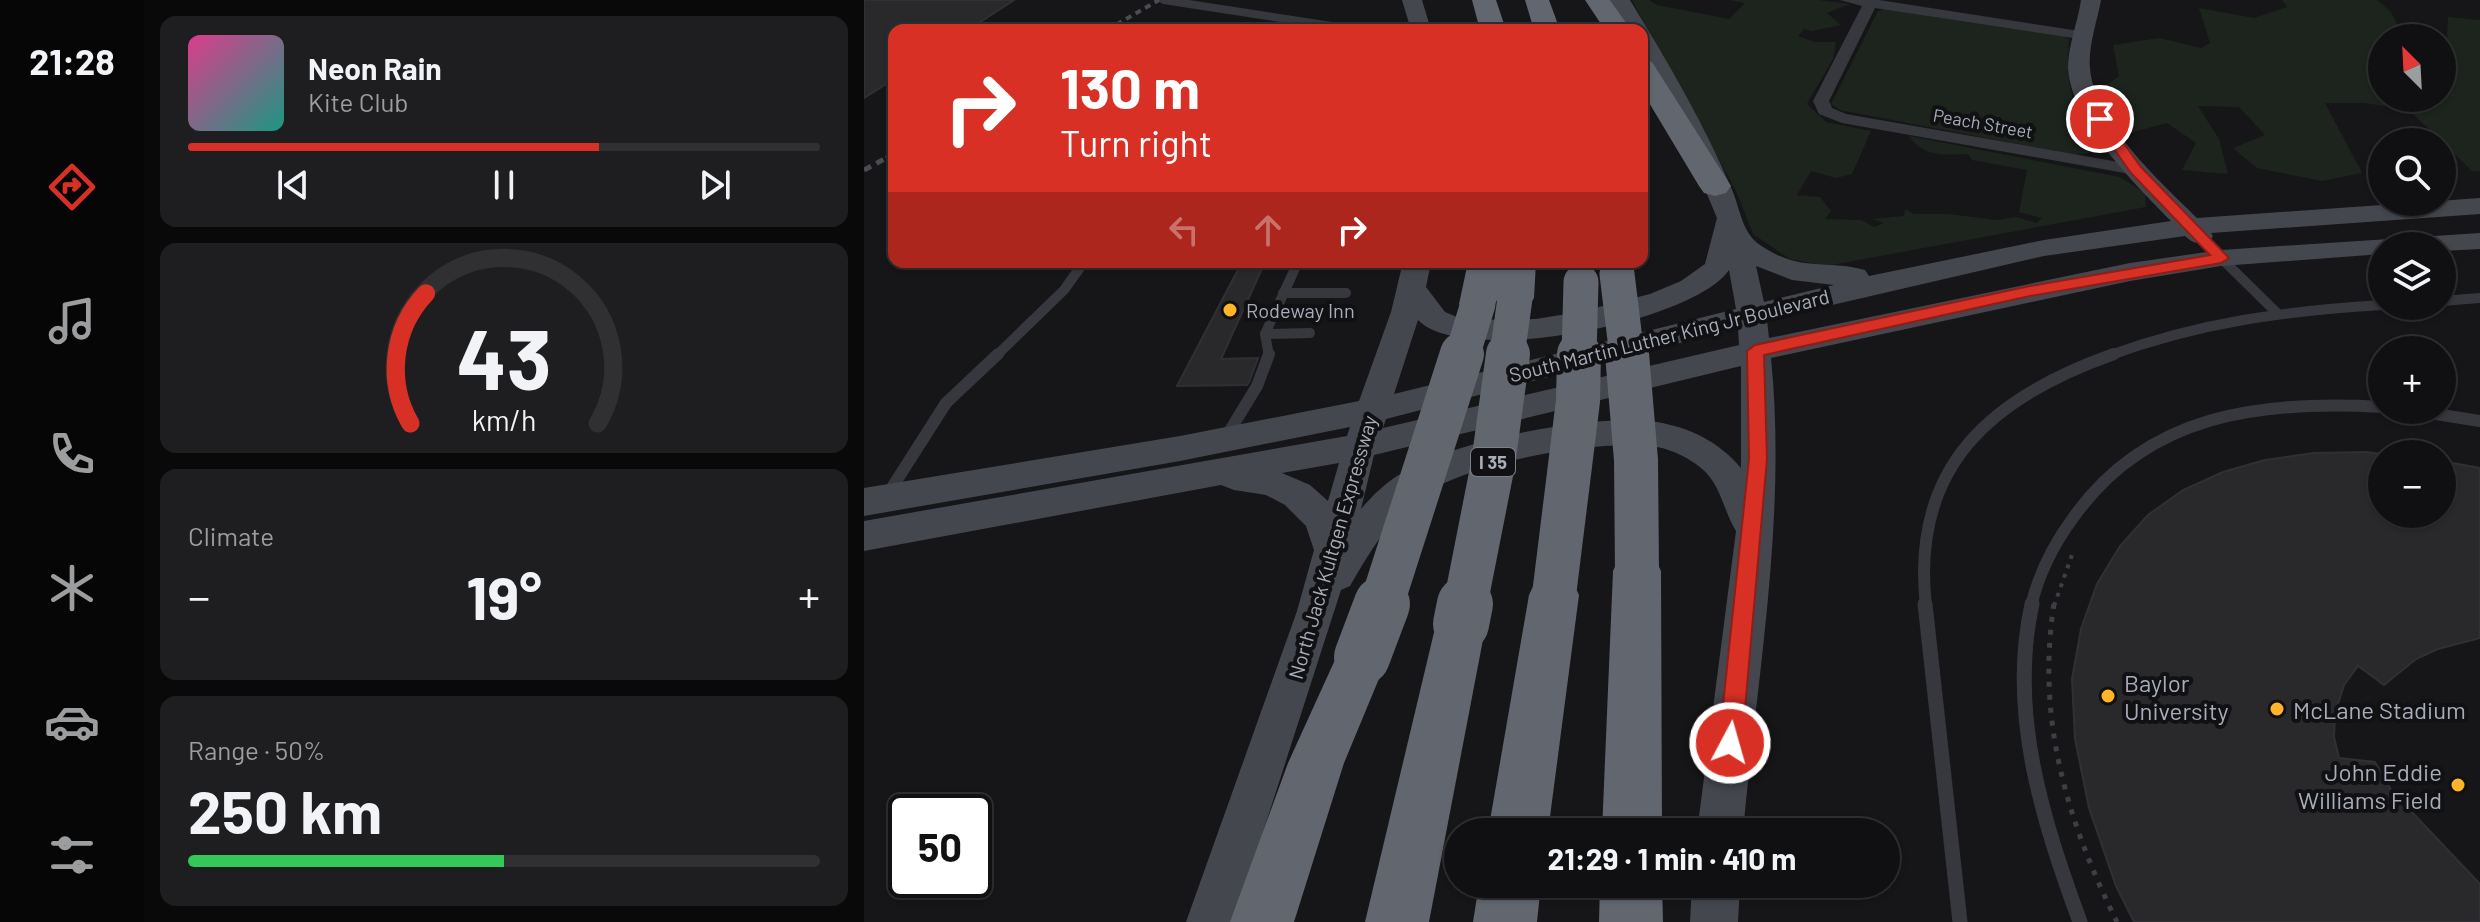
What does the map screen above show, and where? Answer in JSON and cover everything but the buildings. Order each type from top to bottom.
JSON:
[{"type":"highway","points":[[1484,0],[1491,24]]},
{"type":"highway","points":[[1537,0],[1545,24]]},
{"type":"highway","points":[[1597,0],[1614,24]]},
{"type":"highway","points":[[1648,78],[1719,195]]},
{"type":"highway","points":[[1599,270],[1629,354],[1637,475],[1632,818]]},
{"type":"highway","points":[[1520,818],[1599,270]]},
{"type":"highway","points":[[1262,922],[1316,763],[1362,657],[1499,281]]},
{"type":"highway","name":"I 35","points":[[1397,922],[1493,464],[1499,281]]},
{"type":"highway","points":[[1505,922],[1508,898]]},
{"type":"highway","points":[[1631,898],[1631,922]]},
{"type":"main road","points":[[1412,0],[1419,24]]},
{"type":"main road","points":[[1620,0],[1634,24]]},
{"type":"main road","points":[[2091,0],[2079,69],[2090,102],[2109,136],[2136,170],[2221,258]]},
{"type":"main road","points":[[1648,48],[1687,120],[1737,241],[1754,333],[1758,459],[1722,818]]},
{"type":"main road","points":[[1415,275],[1426,311],[1441,323],[1485,333],[1561,325],[1648,304],[1691,288],[1713,272],[1725,248],[1728,229],[1719,195]]},
{"type":"main road","name":"South Martin Luther King Jr Boulevard","points":[[864,536],[1360,446],[1754,333],[1923,273],[2043,248],[2190,226],[2480,206]]},
{"type":"main road","points":[[1737,241],[1761,261],[1785,271],[1807,275],[1923,273]]},
{"type":"main road","name":"South Martin Luther King Jr Boulevard","points":[[2456,242],[2480,241]]},
{"type":"main road","name":"South Martin Luther King Jr Boulevard","points":[[875,500],[1225,440],[1754,333],[2221,258],[2368,247]]},
{"type":"main road","name":"North Jack Kultgen Expressway","points":[[1210,922],[1316,611],[1360,446],[1415,275]]},
{"type":"main road","points":[[1316,611],[1360,535],[1391,501],[1414,483],[1469,459],[1560,439],[1616,431],[1661,434],[1688,442],[1712,458],[1732,477],[1744,500],[1752,535]]},
{"type":"main road","points":[[1193,477],[1238,477],[1283,487],[1316,510],[1325,521],[1332,549]]},
{"type":"main road","points":[[1714,922],[1715,898]]},
{"type":"street","points":[[1163,0],[1319,24]]},
{"type":"street","points":[[1847,0],[2086,36]]},
{"type":"street","name":"Peach Street","points":[[1871,2],[1821,101],[1825,111],[1842,118],[2136,170]]},
{"type":"lane","points":[[2221,258],[2277,313]]},
{"type":"lane","points":[[875,500],[946,403],[1064,290],[1080,268]]},
{"type":"lane","points":[[1225,440],[1257,386],[1270,352],[1265,334],[1295,268]]},
{"type":"lane","points":[[1283,293],[1346,293]]},
{"type":"lane","points":[[2456,300],[2480,298]]},
{"type":"lane","points":[[1960,922],[1922,573],[1925,533],[1948,471],[1968,441],[1991,417],[2044,380],[2080,364],[2180,332],[2277,313],[2368,306]]},
{"type":"lane","points":[[1265,334],[1310,333]]},
{"type":"lane","points":[[2080,922],[2043,815],[2029,748],[2025,696],[2028,629],[2041,572],[2065,528],[2092,491],[2123,461],[2196,427],[2239,414],[2289,406],[2368,407]]},
{"type":"lane","points":[[2456,417],[2480,421]]},
{"type":"path","points":[[2078,543],[2054,604],[2049,662],[2052,724],[2063,785],[2084,853],[2117,922]]},
{"type":"shaded area","points":[[1632,0],[1649,0],[1657,5],[1729,19],[1745,3],[1729,0],[1819,0],[1850,4],[1827,13],[1841,25],[1812,31],[1804,29],[1798,36],[1815,42],[1836,42],[1833,59],[1807,104],[1826,122],[1871,131],[1852,174],[1836,178],[1811,171],[1797,195],[1820,197],[1831,211],[1825,219],[1861,220],[1874,227],[1884,223],[1872,219],[1903,216],[1906,209],[1914,214],[1949,214],[1996,220],[2016,217],[2037,223],[2042,218],[2019,212],[2027,170],[1972,160],[1968,154],[1927,151],[1909,136],[2120,177],[2145,193],[2146,207],[1826,266],[1790,259],[1753,234],[1736,191],[1648,29],[1648,24],[1645,24]]},
{"type":"shaded area","points":[[2282,0],[2377,0],[2391,12],[2397,24],[2368,24],[2368,104],[2325,103],[2362,173],[2322,181],[2257,168],[2233,148],[2265,135],[2239,107],[2198,106],[2219,139],[2228,174],[2182,170],[2196,143],[2167,123],[2122,135],[2101,89],[2119,76],[2113,45],[2159,38],[2201,48],[2210,43],[2199,8],[2254,18],[2287,7]]},
{"type":"shaded area","points":[[1885,9],[2069,39],[2068,71],[2072,96],[2081,119],[2098,146],[2089,153],[2074,155],[1840,110],[1831,104],[1878,11]]},
{"type":"shaded area","points":[[2448,17],[2480,20],[2480,171],[2472,171],[2456,156],[2456,128],[2428,128],[2411,112],[2456,112],[2456,24],[2448,24]]},
{"type":"railway","points":[[1117,24],[1159,0]]},
{"type":"railway","points":[[864,170],[888,157]]},
{"type":"place","name":"Rodeway Inn","points":[[1230,310]]},
{"type":"place","name":"Baylor University","points":[[2108,696]]},
{"type":"place","name":"McLane Stadium","points":[[2277,709]]},
{"type":"place","name":"John Eddie Williams Field","points":[[2458,785]]},
{"type":"route","points":[[1730,743],[1758,459],[1755,351],[2030,291],[2221,258],[2136,170],[2109,136],[2100,119]]}]
